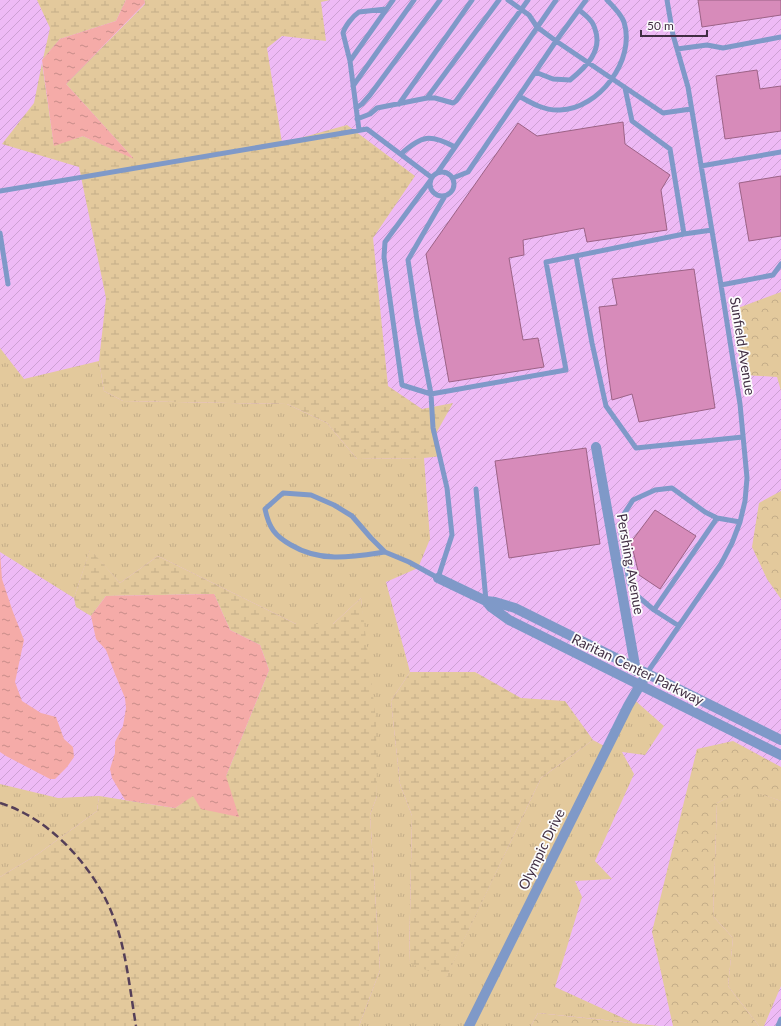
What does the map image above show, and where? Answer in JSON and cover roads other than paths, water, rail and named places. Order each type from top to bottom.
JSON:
[{"type":"street","name":"Pershing Avenue","points":[[596,447],[634,667],[640,685]]},
{"type":"street","name":"Raritan Center Parkway","points":[[438,578],[486,601],[502,603],[515,608],[781,740]]},
{"type":"street","name":"Raritan Center Parkway","points":[[486,601],[508,620],[781,755]]},
{"type":"street","name":"Olympic Drive","points":[[469,1026],[647,673]]},
{"type":"lane","points":[[350,61],[393,0]]},
{"type":"lane","points":[[353,86],[414,0]]},
{"type":"lane","points":[[356,108],[370,95],[440,0]]},
{"type":"lane","points":[[399,104],[472,0]]},
{"type":"lane","points":[[427,98],[499,0]]},
{"type":"lane","points":[[508,0],[529,15],[537,27],[556,41],[663,113],[692,109]]},
{"type":"lane","points":[[357,119],[370,114],[377,108],[427,98],[435,98],[453,103],[456,101],[528,0]]},
{"type":"lane","points":[[556,0],[438,172],[431,179],[385,242],[384,257],[402,385],[431,394],[566,370],[546,262],[684,234],[712,230]]},
{"type":"lane","points":[[453,178],[468,172],[556,41],[586,0]]},
{"type":"lane","points":[[519,96],[537,106],[559,110],[580,105],[599,94],[612,79],[620,66],[626,42],[624,22],[607,0]]},
{"type":"lane","name":"Sunfield Avenue","points":[[647,673],[721,564],[732,543],[740,522],[745,501],[746,478],[738,391],[712,230],[692,109],[684,72],[677,49],[667,0]]},
{"type":"lane","points":[[359,130],[350,61],[343,33],[344,29],[359,12],[386,9]]},
{"type":"lane","points":[[536,72],[553,79],[570,80],[589,63],[597,48],[597,35],[592,22],[580,10]]},
{"type":"lane","points":[[677,49],[707,45],[723,48],[781,38]]},
{"type":"lane","points":[[625,88],[632,121],[670,149],[684,234]]},
{"type":"lane","points":[[0,191],[367,129],[401,154],[431,179]]},
{"type":"lane","points":[[401,154],[419,140],[433,137],[443,140],[455,147]]},
{"type":"lane","points":[[701,166],[781,152]]},
{"type":"lane","points":[[385,552],[327,558],[303,552],[279,538],[268,523],[265,509],[283,493],[312,495],[334,505],[352,516],[385,552],[409,562],[438,578],[452,535],[447,488],[433,428],[431,394],[417,320],[408,260],[445,196],[453,189],[453,178],[447,172],[438,172]]},
{"type":"lane","points":[[431,179],[431,190],[433,193],[440,196],[445,196]]},
{"type":"lane","points":[[0,233],[8,284]]},
{"type":"lane","points":[[576,256],[592,343],[606,406],[636,448],[743,437]]},
{"type":"lane","points":[[721,285],[773,275],[781,264]]},
{"type":"lane","points":[[679,626],[654,610],[634,593],[629,582],[621,533],[624,514],[633,500],[655,490],[672,488],[705,512],[717,518],[740,522]]},
{"type":"lane","points":[[476,489],[486,601]]},
{"type":"lane","points":[[654,610],[717,518]]},
{"type":"lane","points":[[778,1026],[781,1019]]},
{"type":"water","points":[[126,0],[144,0],[145,3],[66,84],[134,159],[83,136],[54,146],[42,60],[60,39],[116,21]]},
{"type":"water","points":[[0,552],[2,579],[24,640],[15,682],[22,701],[41,713],[56,717],[64,739],[73,747],[74,757],[67,767],[55,779],[50,779],[0,752]]},
{"type":"water","points":[[214,594],[230,630],[260,645],[269,670],[226,776],[239,817],[201,809],[193,796],[175,808],[125,800],[112,778],[110,769],[115,753],[115,742],[123,726],[126,708],[125,698],[106,650],[96,639],[91,616],[106,596]]},
{"type":"railway","points":[[0,803],[18,810],[36,820],[53,833],[83,863],[95,880],[113,916],[121,942],[136,1026]]}]
